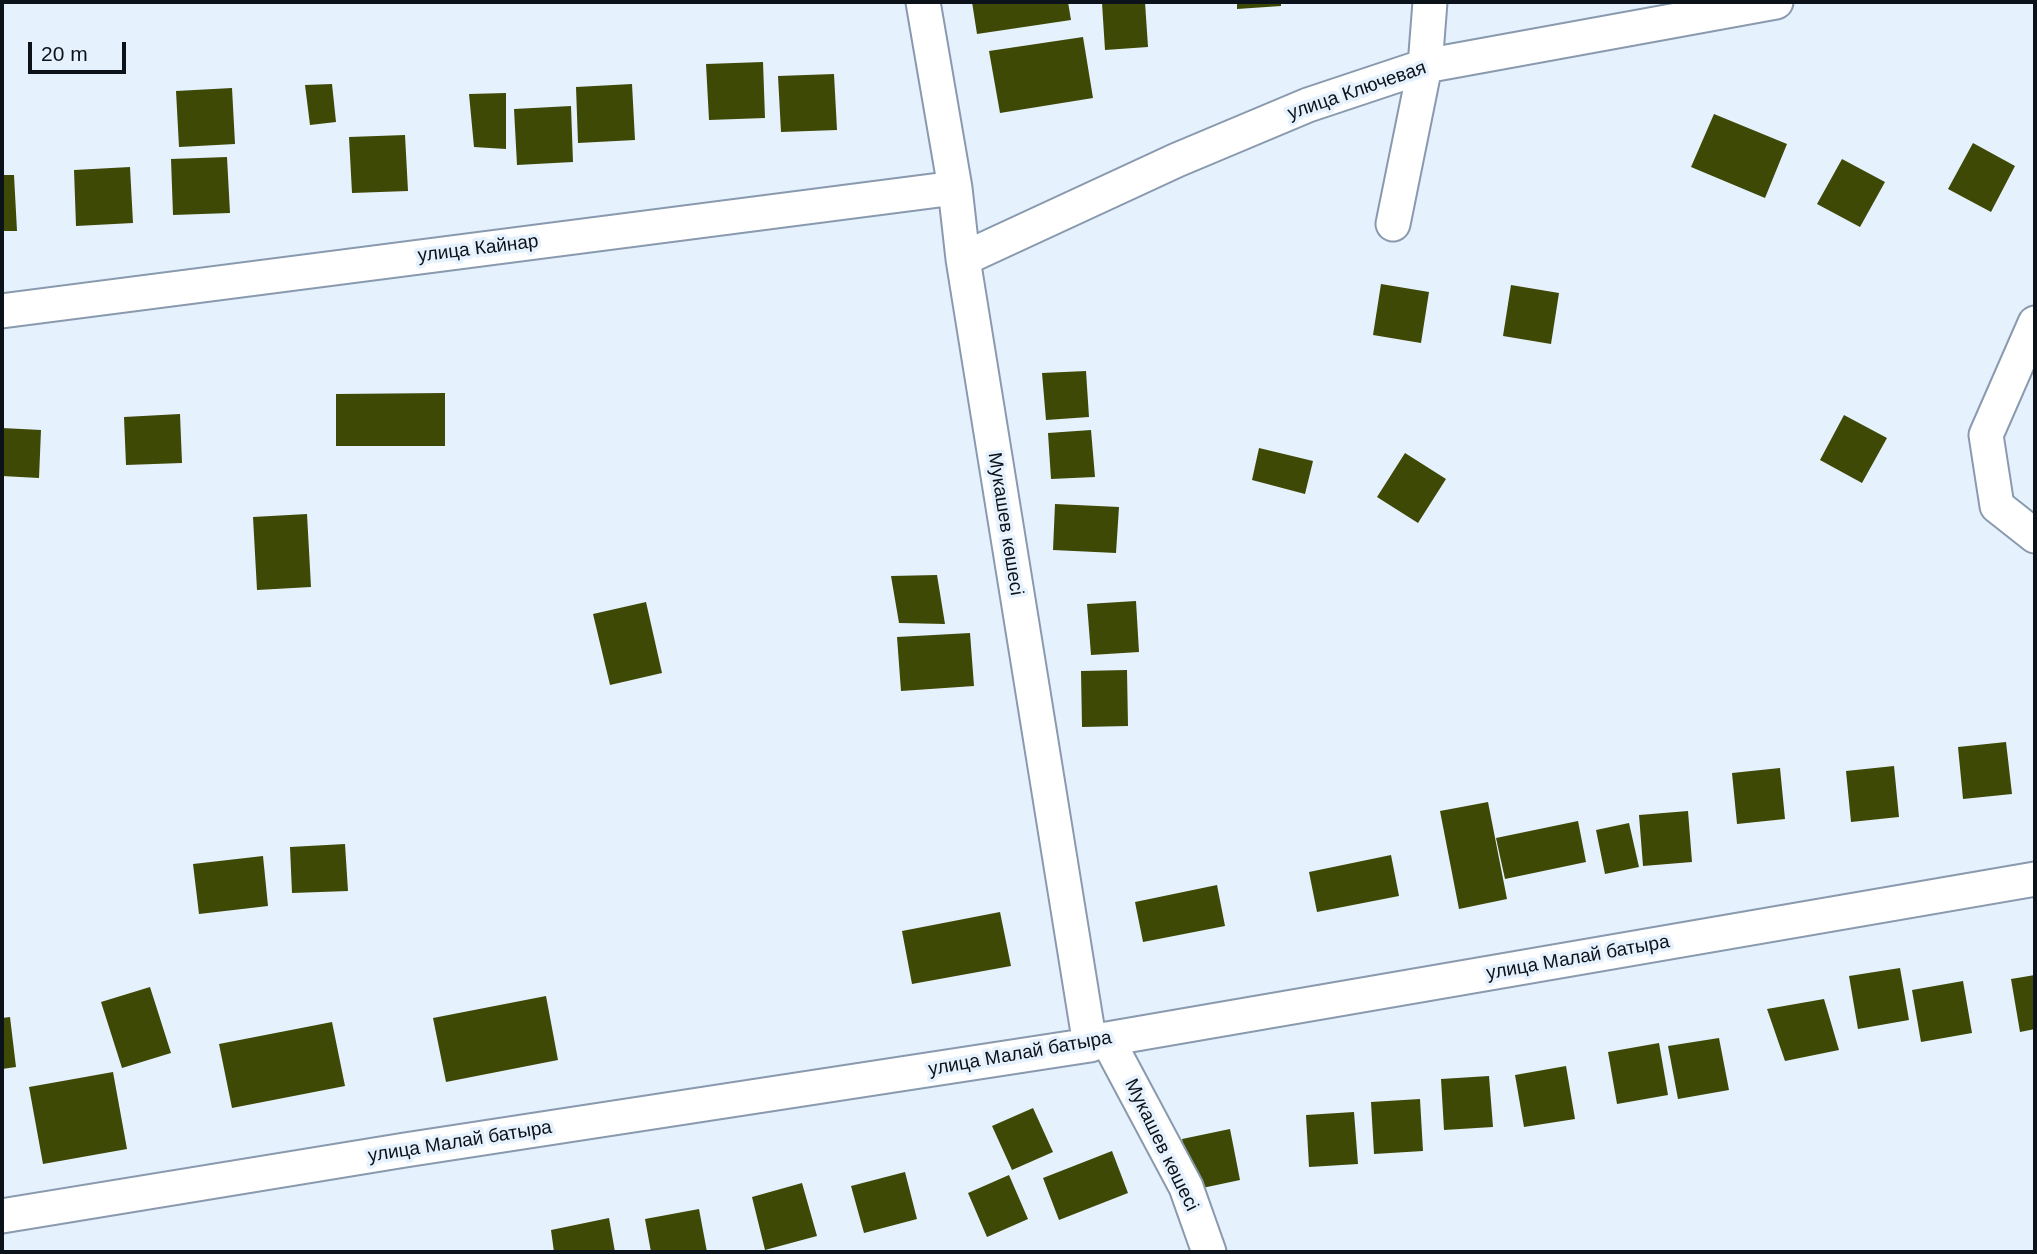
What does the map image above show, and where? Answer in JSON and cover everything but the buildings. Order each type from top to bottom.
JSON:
[{"type":"street","name":"Мукашев көшесі","points":[[923,2],[955,188],[963,259],[1098,1042],[1186,1187],[1209,1252]]},
{"type":"street","points":[[1393,224],[1425,66],[1430,2]]},
{"type":"street","name":"улица Ключевая","points":[[963,259],[1177,160],[1308,105],[1425,66],[1776,2]]},
{"type":"street","name":"улица Кайнар","points":[[2,311],[955,188]]},
{"type":"street","points":[[2035,323],[1986,435],[1997,506],[2035,536]]},
{"type":"street","name":"улица Малай батыра","points":[[2,1216],[1098,1042],[2035,879]]}]
